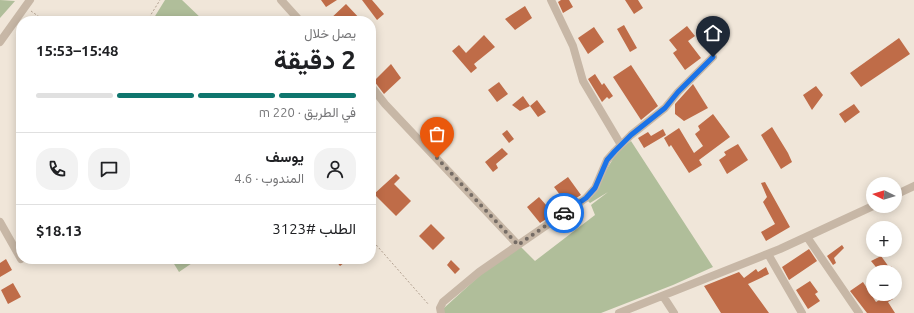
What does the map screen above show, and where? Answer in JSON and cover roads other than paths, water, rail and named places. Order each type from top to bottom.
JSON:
[{"type":"street","points":[[18,16],[30,0]]},
{"type":"street","points":[[281,0],[295,16]]},
{"type":"street","points":[[551,0],[573,46],[583,81],[621,145]]},
{"type":"street","points":[[0,42],[16,19]]},
{"type":"street","points":[[441,313],[440,308],[443,302],[479,272],[586,198],[595,188],[607,160],[621,145],[665,108],[678,92],[713,57]]},
{"type":"street","points":[[376,92],[385,104],[518,245]]},
{"type":"street","points":[[902,192],[914,186]]},
{"type":"street","points":[[619,313],[768,254],[866,209]]},
{"type":"street","points":[[0,222],[16,250]]},
{"type":"street","points":[[807,237],[859,313]]},
{"type":"street","points":[[768,254],[802,313]]},
{"type":"street","points":[[663,296],[674,313]]}]
